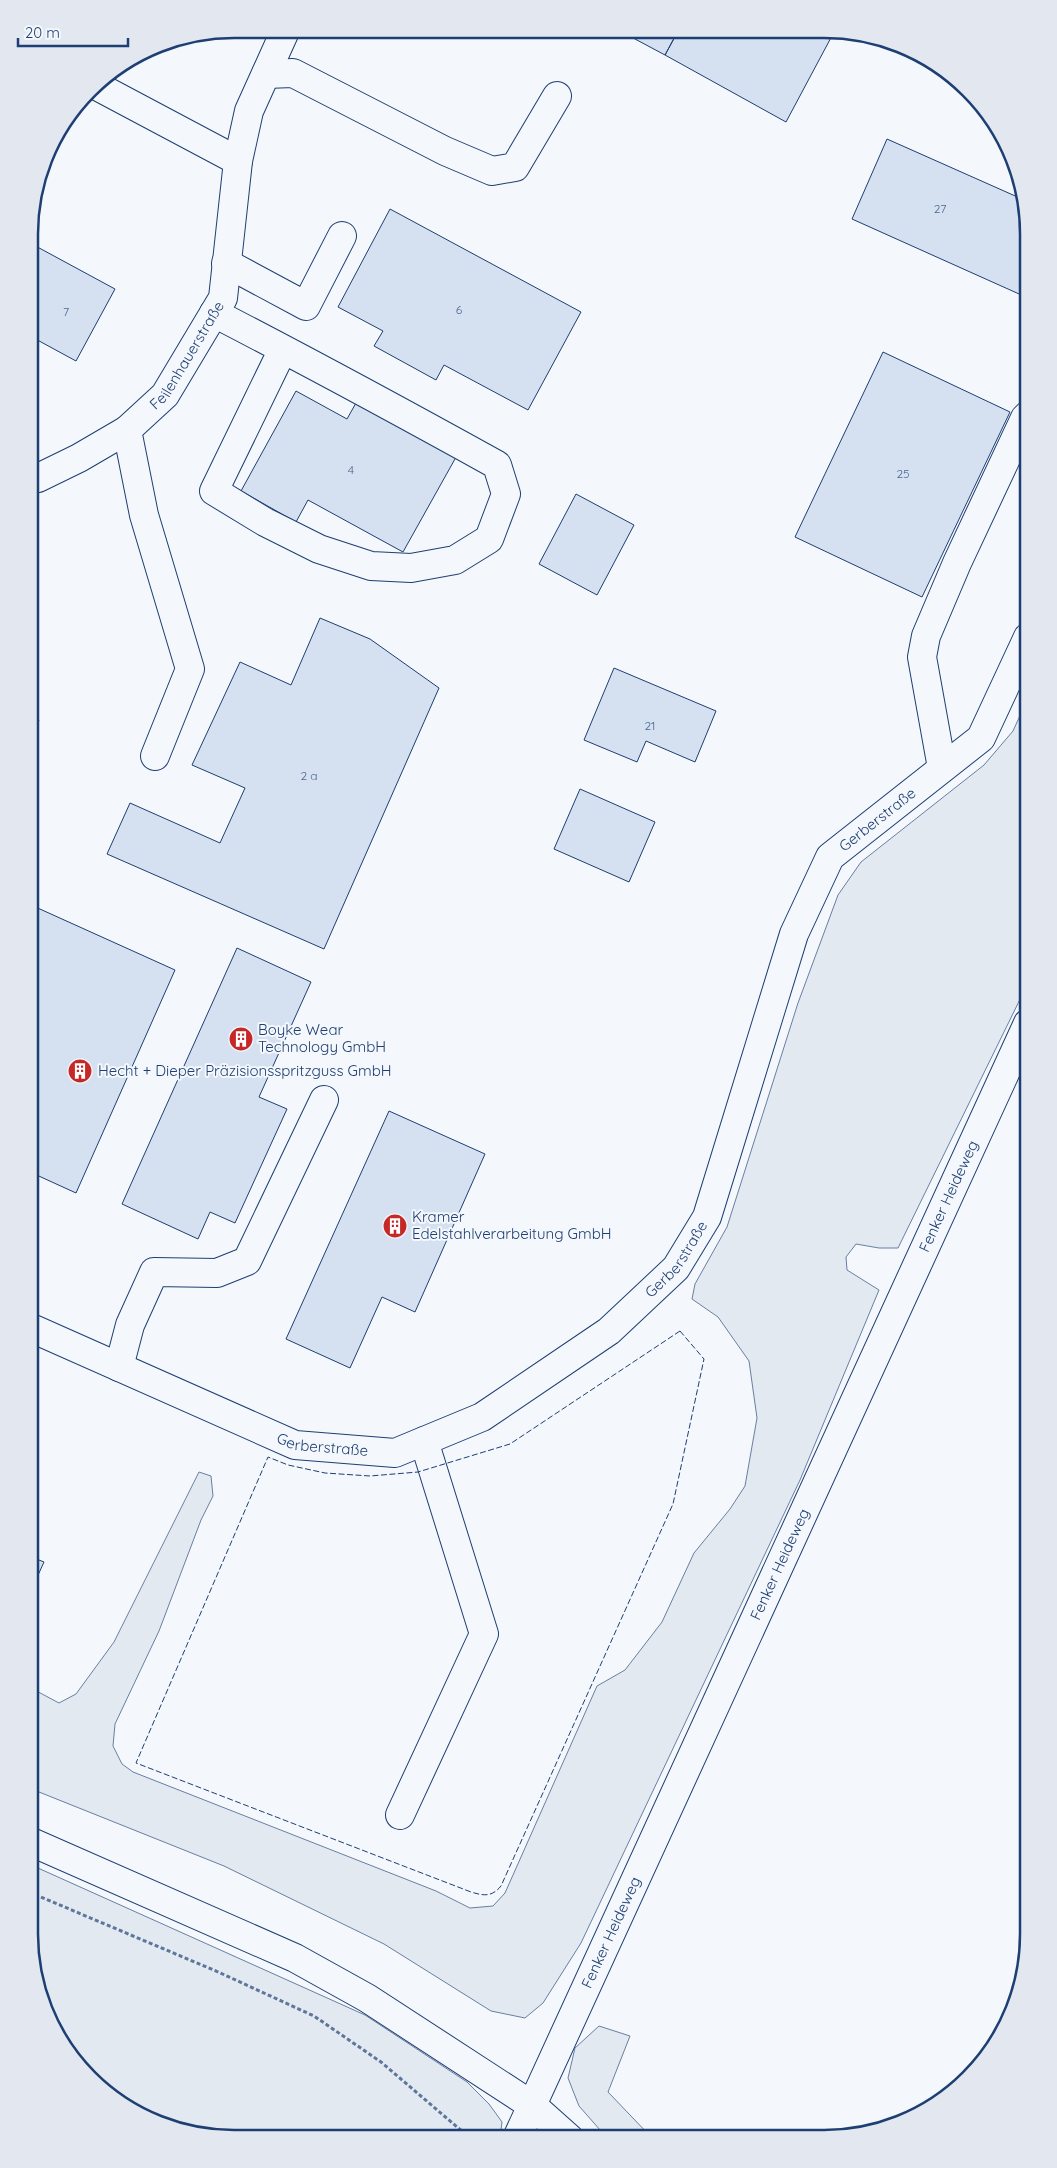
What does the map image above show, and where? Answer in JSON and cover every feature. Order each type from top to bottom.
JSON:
[{"type":"street","name":"Feilenhauerstraße","points":[[38,478],[80,458],[127,430],[164,395],[223,298],[238,161],[249,110],[282,38]]},
{"type":"street","points":[[266,74],[292,73],[445,152],[492,171],[515,167],[557,96]]},
{"type":"street","points":[[102,88],[238,161]]},
{"type":"street","points":[[226,263],[306,306],[342,236]]},
{"type":"street","points":[[214,313],[283,349],[497,465],[506,494],[489,539],[455,560],[411,568],[370,566],[319,549],[265,522],[214,491],[283,349]]},
{"type":"street","points":[[942,768],[922,657],[926,636],[957,563],[1020,429]]},
{"type":"street","points":[[127,430],[144,515],[190,669],[155,756]]},
{"type":"street","name":"Gerberstraße","points":[[38,1332],[295,1446],[395,1453],[482,1417],[608,1331],[676,1268],[707,1217],[794,934],[830,857],[981,738],[1020,654]]},
{"type":"street","name":"Fenker Heideweg","points":[[521,2130],[1020,1041]]},
{"type":"street","points":[[118,1367],[130,1325],[154,1272],[217,1273],[247,1261],[324,1100]]},
{"type":"street","points":[[400,1816],[484,1634],[424,1441]]},
{"type":"street","points":[[38,1845],[295,1958],[366,1998],[532,2106],[560,2130]]},
{"type":"path","points":[[38,1896],[216,1971],[314,2016],[381,2062],[461,2130]]},
{"type":"shaded area","points":[[1020,716],[1020,999],[898,1248],[879,1248],[856,1244],[846,1257],[847,1270],[879,1290],[800,1480],[581,1943],[543,2003],[525,2018],[491,2011],[384,1944],[224,1866],[38,1792],[38,1692],[59,1703],[76,1694],[114,1642],[199,1472],[211,1476],[213,1496],[201,1520],[159,1631],[115,1724],[113,1746],[122,1764],[133,1772],[436,1891],[470,1908],[493,1906],[505,1893],[597,1686],[625,1670],[662,1622],[694,1553],[730,1509],[745,1486],[757,1418],[749,1361],[718,1317],[692,1299],[695,1284],[727,1227],[798,1003],[838,895],[861,862],[984,765],[1013,731]]},
{"type":"shaded area","points":[[38,1868],[365,2015],[467,2082],[489,2104],[502,2122],[501,2130],[221,2130],[183,2124],[159,2116],[136,2104],[104,2082],[86,2064],[64,2032],[52,2009],[44,1985],[39,1960]]},
{"type":"shaded area","points":[[599,2026],[630,2036],[608,2092],[644,2130],[600,2130],[579,2106],[568,2078],[575,2048]]},
{"type":"building","points":[[633,38],[674,38],[665,55]]},
{"type":"building","points":[[674,38],[831,38],[786,122],[665,55]]},
{"type":"building","points":[[887,139],[1016,196],[1020,234],[1020,294],[852,219]]},
{"type":"building","points":[[390,209],[581,312],[528,410],[444,365],[436,380],[374,346],[383,331],[338,307]]},
{"type":"building","points":[[38,247],[115,289],[76,361],[38,340]]},
{"type":"building","points":[[883,352],[1010,412],[922,597],[795,537]]},
{"type":"building","points":[[296,391],[347,419],[361,394],[460,450],[403,552],[308,500],[296,522],[241,491]]},
{"type":"building","points":[[576,494],[634,525],[597,595],[539,564]]},
{"type":"building","points":[[320,618],[370,639],[439,688],[324,949],[107,854],[130,803],[220,843],[245,788],[192,765],[240,662],[291,685]]},
{"type":"building","points":[[614,668],[716,711],[695,762],[646,741],[637,762],[584,740]]},
{"type":"building","points":[[580,789],[655,822],[629,882],[554,849]]},
{"type":"building","name":"Hecht + Dieper Präzisionsspritzguss GmbH","points":[[38,908],[175,970],[76,1193],[38,1176]]},
{"type":"building","name":"Boyke Wear Technology GmbH","points":[[237,948],[311,982],[259,1097],[287,1109],[235,1223],[210,1212],[198,1239],[122,1204]]},
{"type":"building","name":"Kramer Edelstahlverarbeitung GmbH","points":[[389,1111],[485,1154],[415,1312],[382,1297],[350,1368],[286,1339]]},
{"type":"building","points":[[38,1560],[44,1562],[38,1575]]},
{"type":"fence","points":[[680,1331],[704,1359],[673,1504],[498,1890],[488,1895],[471,1892],[136,1763],[268,1457],[288,1465],[325,1473],[370,1476],[418,1472],[510,1444],[680,1331]]},
{"type":"place","name":"Boyke Wear Technology GmbH","points":[[241,1039]]},
{"type":"place","name":"Hecht + Dieper Präzisionsspritzguss GmbH","points":[[80,1071]]},
{"type":"place","name":"Kramer Edelstahlverarbeitung GmbH","points":[[395,1226]]}]
